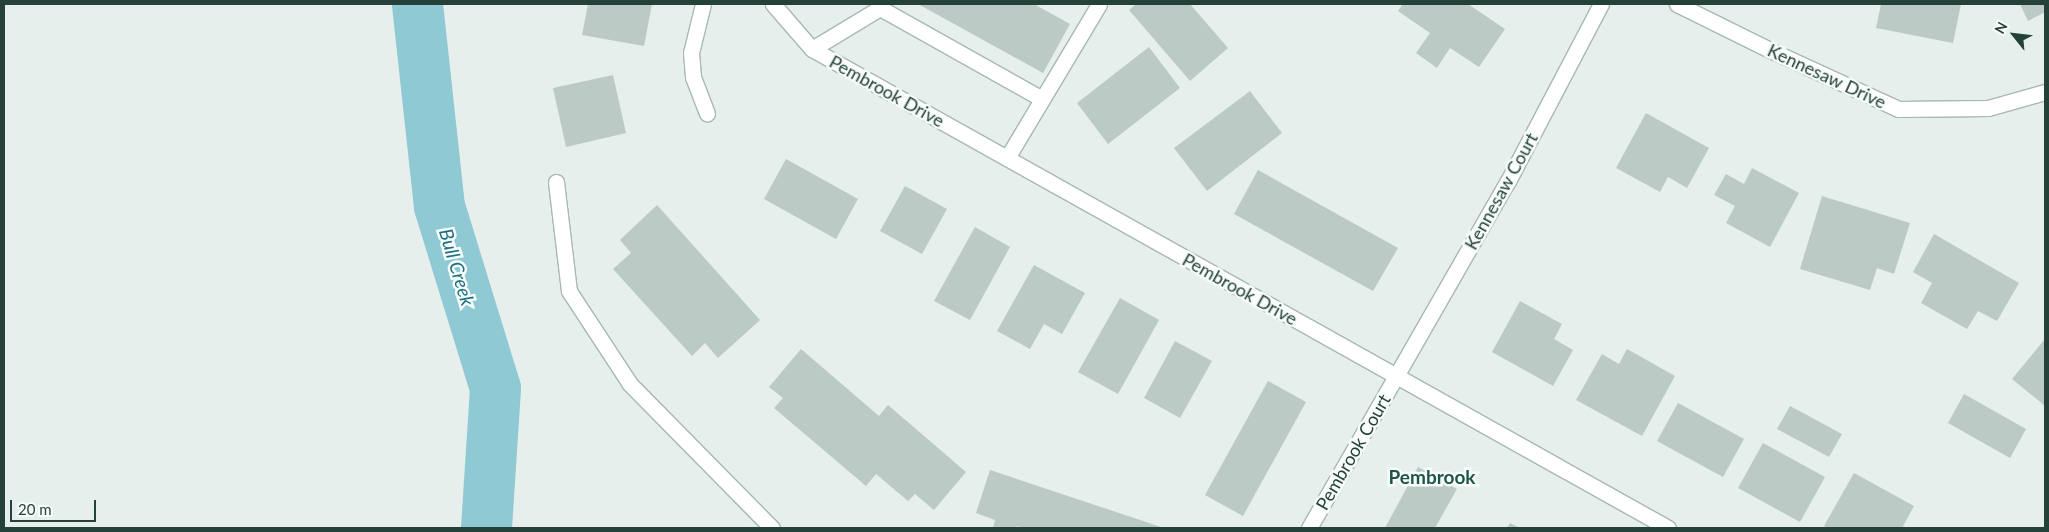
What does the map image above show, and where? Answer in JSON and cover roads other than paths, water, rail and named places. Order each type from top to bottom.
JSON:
[{"type":"street","points":[[703,4],[691,53],[693,77],[707,113]]},
{"type":"street","name":"Pembrook Drive","points":[[773,4],[812,49],[1668,528]]},
{"type":"street","points":[[1007,158],[1099,4]]},
{"type":"street","name":"Kennesaw Court","points":[[1398,376],[1508,181],[1601,4]]},
{"type":"street","name":"Kennesaw Drive","points":[[1677,4],[1770,50],[1898,109],[1988,108],[2045,93]]},
{"type":"street","points":[[812,49],[881,6],[1042,99]]},
{"type":"street","points":[[556,182],[569,291],[630,384],[772,528]]},
{"type":"street","name":"Pembrook Court","points":[[1309,528],[1398,376]]},
{"type":"waterway","name":"Bull Creek","points":[[417,4],[439,206],[495,388],[486,528]]},
{"type":"district","name":"Pembrook","points":[[1432,477]]}]
